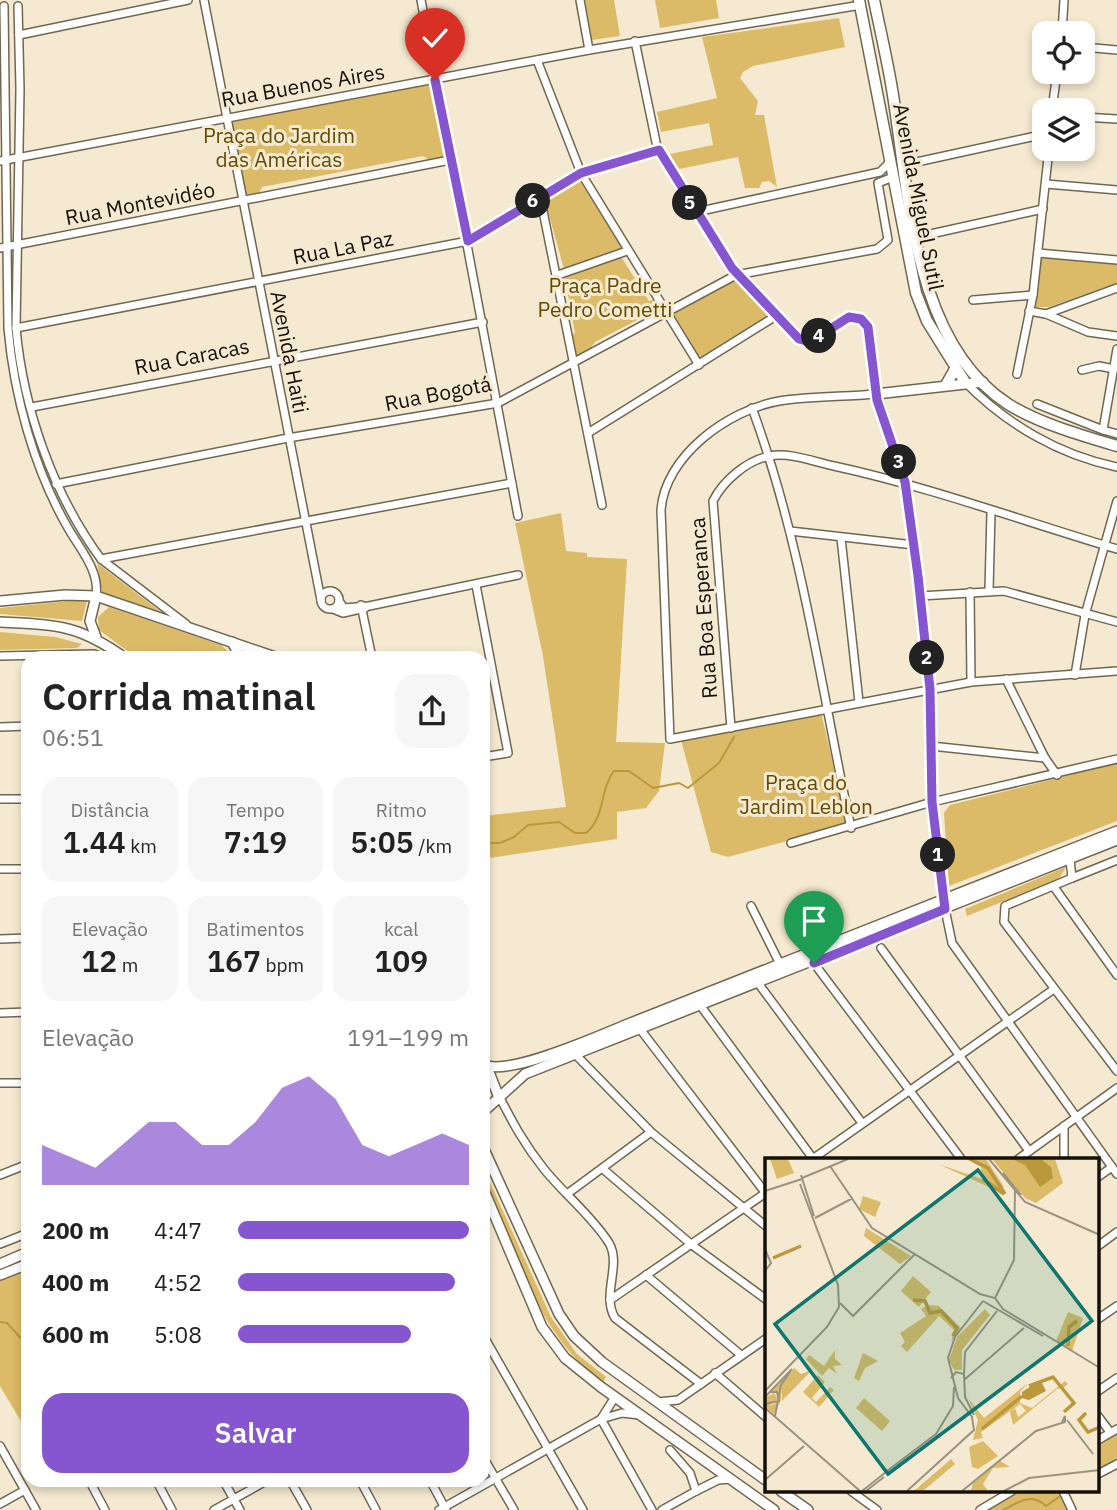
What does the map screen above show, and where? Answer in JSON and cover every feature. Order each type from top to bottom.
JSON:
[{"type":"highway","name":"Avenida Miguel Sutil","points":[[874,0],[892,87],[917,237],[933,306],[945,332],[964,362],[1008,404],[1074,432],[1117,446]]},
{"type":"highway","name":"Avenida Miguel Sutil","points":[[860,3],[916,293],[927,321],[965,382]]},
{"type":"highway","points":[[946,385],[955,369]]},
{"type":"main road","points":[[944,904],[932,802],[930,689],[914,545],[905,482],[876,394],[983,382]]},
{"type":"main road","points":[[0,601],[65,595],[96,596],[258,651]]},
{"type":"main road","points":[[96,596],[90,621],[97,638]]},
{"type":"main road","points":[[0,622],[50,625],[97,638],[115,651]]},
{"type":"main road","points":[[232,642],[238,651]]},
{"type":"main road","points":[[490,1105],[525,1074],[813,962],[1117,831]]},
{"type":"main road","points":[[490,1065],[513,1067],[780,964],[1070,860],[1117,840]]},
{"type":"main road","points":[[490,1077],[498,1096]]},
{"type":"main road","points":[[490,1162],[565,1324],[584,1347],[633,1387],[765,1480]]},
{"type":"main road","points":[[490,1204],[542,1327],[565,1358],[768,1508]]},
{"type":"main road","points":[[0,1264],[21,1255]]},
{"type":"main road","points":[[0,1275],[21,1267]]},
{"type":"main road","points":[[615,1397],[625,1387],[633,1387]]},
{"type":"main road","points":[[711,1466],[719,1457],[720,1448]]},
{"type":"main road","points":[[782,1492],[808,1510]]},
{"type":"street","points":[[19,35],[188,0]]},
{"type":"street","name":"Avenida Haiti","points":[[204,0],[321,600]]},
{"type":"street","points":[[421,0],[518,516]]},
{"type":"street","points":[[580,0],[589,50]]},
{"type":"street","points":[[1063,21],[1065,0]]},
{"type":"street","name":"Rua Buenos Aires","points":[[3,160],[635,41],[860,3]]},
{"type":"street","points":[[4,6],[3,36],[7,87],[3,160],[4,248],[13,291]]},
{"type":"street","points":[[18,6],[19,245],[8,329],[20,366],[23,393],[46,487],[93,572],[96,596]]},
{"type":"street","points":[[635,41],[659,150],[736,275],[804,342],[810,342],[849,317],[864,321],[870,333],[876,394],[779,401],[752,408],[694,446],[672,472],[663,491],[670,739],[971,682],[1117,671]]},
{"type":"street","points":[[1095,48],[1117,50]]},
{"type":"street","points":[[537,60],[581,173],[699,365]]},
{"type":"street","points":[[7,87],[15,93],[20,89]]},
{"type":"street","points":[[7,103],[20,100]]},
{"type":"street","points":[[1095,118],[1117,119]]},
{"type":"street","points":[[903,165],[1032,137]]},
{"type":"street","name":"Rua La Paz","points":[[8,329],[468,241],[581,173],[659,150]]},
{"type":"street","name":"Rua Montevidéo","points":[[4,248],[450,160]]},
{"type":"street","points":[[696,212],[880,172],[890,161]]},
{"type":"street","points":[[1017,374],[1033,295],[1048,161]]},
{"type":"street","name":"Rua Bogotá","points":[[56,484],[288,438],[498,403],[736,275],[877,249],[888,240],[878,183],[893,177]]},
{"type":"street","points":[[1046,184],[1117,190]]},
{"type":"street","points":[[540,196],[575,360],[601,505]]},
{"type":"street","points":[[917,237],[1042,209]]},
{"type":"street","points":[[558,275],[627,251]]},
{"type":"street","points":[[1038,253],[1117,260]]},
{"type":"street","points":[[1046,314],[1117,288]]},
{"type":"street","points":[[973,300],[1033,295]]},
{"type":"street","points":[[1029,311],[1046,314],[1088,332],[1117,336]]},
{"type":"street","points":[[588,433],[776,316]]},
{"type":"street","name":"Rua Caracas","points":[[32,407],[273,359],[483,322]]},
{"type":"street","points":[[1103,430],[1114,380],[1117,349]]},
{"type":"street","points":[[1082,370],[1099,366],[1114,369]]},
{"type":"street","name":"Avenida Miguel Sutil","points":[[965,382],[1002,415],[1055,447],[1117,467]]},
{"type":"street","points":[[23,393],[32,407],[56,484],[101,559],[189,627]]},
{"type":"street","points":[[1037,404],[1117,434]]},
{"type":"street","points":[[752,408],[790,531],[851,828]]},
{"type":"street","points":[[769,456],[792,457],[905,482],[991,512],[1117,549]]},
{"type":"street","name":"Rua Boa Esperanca","points":[[731,727],[713,501],[723,482],[769,456]]},
{"type":"street","points":[[101,559],[512,483]]},
{"type":"street","points":[[1075,675],[1084,615],[1117,501]]},
{"type":"street","points":[[989,590],[991,512]]},
{"type":"street","points":[[790,531],[914,545]]},
{"type":"street","points":[[841,538],[859,702]]},
{"type":"street","points":[[326,592],[321,600],[324,608],[343,613],[518,575]]},
{"type":"street","points":[[475,585],[488,651]]},
{"type":"street","points":[[317,587],[336,594],[344,608],[364,607]]},
{"type":"street","points":[[920,596],[1004,591],[1117,622]]},
{"type":"street","points":[[970,592],[971,682]]},
{"type":"street","points":[[333,609],[339,601]]},
{"type":"street","points":[[364,607],[371,651]]},
{"type":"street","points":[[0,656],[21,656]]},
{"type":"street","points":[[490,661],[508,753],[490,756]]},
{"type":"street","points":[[1006,679],[1045,758],[1057,775]]},
{"type":"street","points":[[0,727],[21,726]]},
{"type":"street","points":[[931,746],[1045,758]]},
{"type":"street","points":[[791,843],[851,828],[932,802],[1117,759]]},
{"type":"street","points":[[0,799],[21,799]]},
{"type":"street","points":[[1070,860],[1072,878]]},
{"type":"street","points":[[1117,861],[1005,906],[1004,922],[1117,1071]]},
{"type":"street","points":[[0,869],[21,869]]},
{"type":"street","points":[[1054,887],[1117,975]]},
{"type":"street","points":[[944,904],[949,933],[959,954],[1078,1115],[1114,1171]]},
{"type":"street","points":[[751,906],[780,964]]},
{"type":"street","points":[[0,939],[21,938]]},
{"type":"street","points":[[881,948],[1029,1152]]},
{"type":"street","points":[[813,962],[961,1158]]},
{"type":"street","points":[[758,984],[862,1123]]},
{"type":"street","points":[[813,1158],[1055,989]]},
{"type":"street","points":[[700,1005],[811,1158]]},
{"type":"street","points":[[0,1013],[21,1012]]},
{"type":"street","points":[[640,1029],[765,1190]]},
{"type":"street","points":[[575,1054],[652,1132],[765,1226]]},
{"type":"street","points":[[0,1083],[21,1083]]},
{"type":"street","points":[[1020,1158],[1117,1088]]},
{"type":"street","points":[[498,1096],[516,1130],[611,1249],[612,1313],[701,1384]]},
{"type":"street","points":[[1064,1126],[1064,1158]]},
{"type":"street","points":[[567,1194],[652,1132]]},
{"type":"street","points":[[0,1175],[21,1167]]},
{"type":"street","points":[[603,1169],[692,1245],[765,1299]]},
{"type":"street","points":[[610,1300],[765,1194]]},
{"type":"street","points":[[1100,1245],[1117,1232]]},
{"type":"street","points":[[0,1244],[21,1236]]},
{"type":"street","points":[[646,1275],[741,1355]]},
{"type":"street","points":[[1100,1318],[1117,1306]]},
{"type":"street","points":[[655,1402],[678,1400],[765,1339]]},
{"type":"street","points":[[490,1347],[583,1510]]},
{"type":"street","points":[[715,1373],[765,1416]]},
{"type":"street","points":[[1100,1390],[1117,1378]]},
{"type":"street","points":[[601,1419],[615,1397]]},
{"type":"street","points":[[678,1400],[678,1419]]},
{"type":"street","points":[[758,1410],[765,1405]]},
{"type":"street","points":[[490,1482],[601,1419],[622,1413],[641,1415]]},
{"type":"street","points":[[1100,1418],[1114,1430]]},
{"type":"street","points":[[601,1419],[652,1510]]},
{"type":"street","points":[[0,1446],[21,1483]]},
{"type":"street","points":[[670,1450],[690,1473],[695,1491]]},
{"type":"street","points":[[1100,1473],[1117,1464]]},
{"type":"street","points":[[708,1484],[711,1466]]},
{"type":"street","points":[[490,1470],[514,1510]]},
{"type":"street","points":[[662,1510],[708,1484],[730,1479]]},
{"type":"street","points":[[23,1487],[36,1510]]},
{"type":"street","points":[[93,1487],[105,1510]]},
{"type":"street","points":[[160,1487],[172,1510]]},
{"type":"street","points":[[227,1487],[240,1510]]},
{"type":"street","points":[[214,1510],[255,1487]]},
{"type":"street","points":[[294,1487],[307,1510]]},
{"type":"street","points":[[364,1487],[376,1510]]},
{"type":"street","points":[[433,1487],[443,1509],[481,1487]]},
{"type":"street","points":[[0,1504],[25,1490]]},
{"type":"street","points":[[852,1492],[877,1510]]},
{"type":"street","points":[[980,1510],[1010,1492]]},
{"type":"street","points":[[1065,1492],[1072,1510]]},
{"type":"green space","points":[[585,0],[614,0],[620,36],[592,40]]},
{"type":"green space","points":[[655,0],[716,0],[719,18],[660,28]]},
{"type":"green space","points":[[839,18],[845,47],[753,66],[743,72],[740,78],[758,101],[755,115],[764,115],[777,187],[769,181],[762,182],[759,188],[745,188],[738,157],[679,169],[670,154],[713,145],[709,123],[661,132],[657,112],[717,98],[702,37]]},
{"type":"green space","name":"Praça do Jardim das Américas","points":[[430,83],[446,155],[444,158],[429,160],[423,156],[262,187],[259,194],[245,194],[231,121]]},
{"type":"green space","points":[[578,178],[622,248],[564,269],[544,197]]},
{"type":"green space","name":"Praça Padre Pedro Cometti","points":[[620,255],[649,301],[654,299],[662,312],[647,320],[645,316],[595,342],[588,352],[578,356],[574,352],[571,335],[575,333],[565,278]]},
{"type":"green space","points":[[1040,257],[1117,264],[1117,283],[1049,307],[1032,307]]},
{"type":"green space","points":[[736,277],[772,315],[700,360],[671,314]]},
{"type":"green space","points":[[561,513],[566,551],[587,553],[587,557],[627,559],[616,742],[665,743],[659,791],[646,808],[617,812],[617,839],[490,858],[490,815],[566,807],[543,656],[515,523]]},
{"type":"green space","points":[[97,563],[161,612],[102,592]]},
{"type":"green space","points":[[87,601],[82,621],[0,614],[0,608]]},
{"type":"green space","points":[[109,607],[221,645],[227,651],[128,651],[99,630],[98,617]]},
{"type":"green space","points":[[0,632],[55,637],[82,644],[77,648],[0,650]]},
{"type":"green space","name":"Praça do Jardim Leblon","points":[[821,712],[847,825],[728,857],[711,852],[681,740]]},
{"type":"green space","points":[[1117,763],[1117,821],[949,886],[944,813],[950,805]]},
{"type":"green space","points":[[1066,867],[1059,879],[967,916],[965,909]]},
{"type":"green space","points":[[490,1182],[551,1317],[577,1354],[606,1377],[603,1382],[580,1363],[561,1340],[544,1315],[517,1259],[490,1192]]},
{"type":"green space","points":[[21,1271],[21,1421],[0,1386],[0,1279]]},
{"type":"green space","points":[[1117,1431],[1117,1465],[1100,1474],[1100,1441]]},
{"type":"green space","points":[[1017,1492],[1061,1492],[1069,1510],[985,1510]]},
{"type":"waterway","points":[[490,843],[500,843],[514,837],[528,825],[559,822],[575,833],[586,833],[597,819],[606,787],[614,771],[629,771],[653,788],[679,783],[688,788],[719,763],[734,737]]},
{"type":"waterway","points":[[0,1322],[7,1323],[21,1338]]},
{"type":"waterway","points":[[1003,1510],[1030,1499],[1046,1506],[1059,1497]]},
{"type":"route","points":[[435,80],[468,241],[581,173],[659,150],[736,275],[799,339],[810,342],[849,317],[861,319],[868,327],[877,400],[905,482],[918,576],[929,668],[932,802],[945,909],[814,963]]}]
